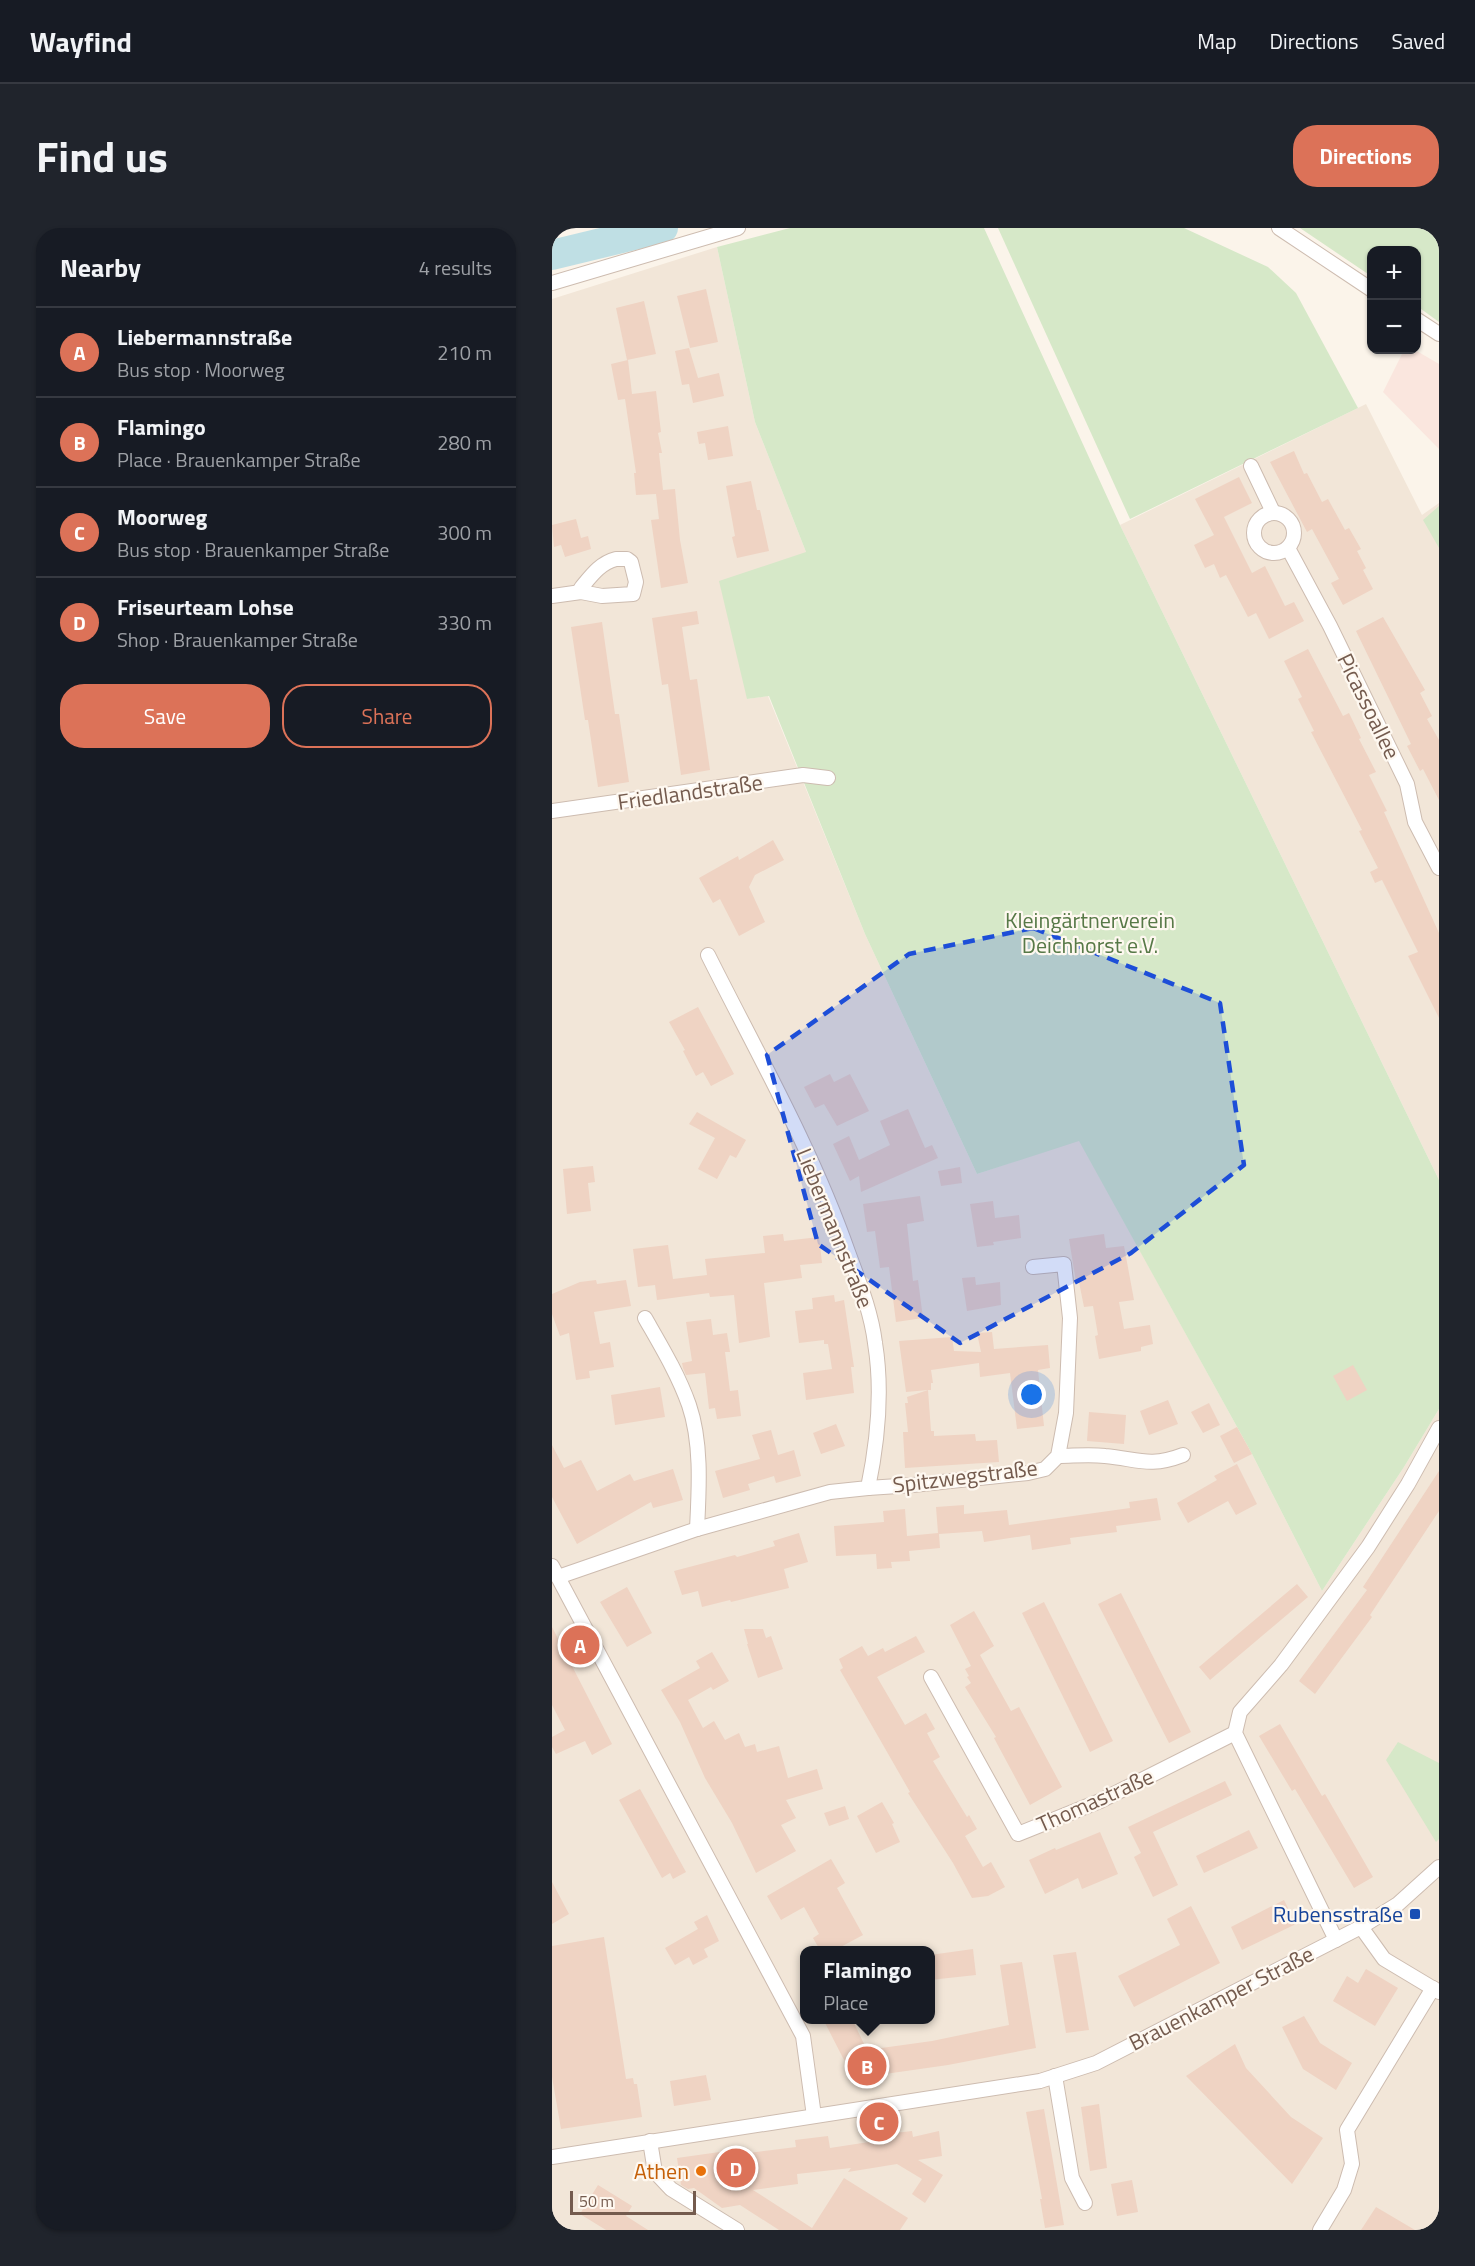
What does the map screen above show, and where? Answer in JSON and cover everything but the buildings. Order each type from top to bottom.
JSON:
[{"type":"street","points":[[552,283],[738,228]]},
{"type":"street","points":[[1279,228],[1367,287]]},
{"type":"street","points":[[1421,323],[1439,334]]},
{"type":"street","points":[[1251,466],[1273,512]]},
{"type":"street","points":[[1273,512],[1285,515],[1293,525],[1295,537],[1288,548],[1275,554],[1262,549],[1257,544],[1254,531],[1256,524],[1266,514],[1273,512]]},
{"type":"street","name":"Picassoallee","points":[[1288,548],[1330,627],[1407,784],[1415,822],[1439,868]]},
{"type":"street","points":[[552,596],[581,592]]},
{"type":"street","name":"Friedlandstraße","points":[[552,811],[804,776],[828,778]]},
{"type":"street","name":"Liebermannstraße","points":[[708,955],[831,1205],[868,1308],[875,1343],[880,1398],[877,1444],[868,1488]]},
{"type":"street","name":"Spitzwegstraße","points":[[868,1488],[1028,1473],[1045,1469],[1058,1456],[1066,1413],[1070,1318],[1064,1264],[1033,1267]]},
{"type":"street","points":[[645,1318],[670,1361],[689,1404],[693,1420],[698,1466],[697,1529]]},
{"type":"street","points":[[1336,1940],[1236,1733],[1240,1712],[1281,1665],[1361,1556],[1408,1484],[1439,1428]]},
{"type":"street","name":"Spitzwegstraße","points":[[1058,1456],[1105,1456],[1146,1463],[1166,1462],[1183,1455]]},
{"type":"street","points":[[814,2116],[803,2036],[555,1572],[830,1492],[868,1488]]},
{"type":"street","name":"Thomastraße","points":[[931,1677],[1018,1834],[1100,1801],[1236,1733]]},
{"type":"street","name":"Brauenkamper Straße","points":[[552,2157],[1040,2081],[1096,2063],[1361,1927],[1398,1904],[1439,1867]]},
{"type":"street","points":[[1320,2230],[1344,2190],[1352,2164],[1347,2130],[1436,1990],[1384,1959],[1361,1927]]},
{"type":"street","points":[[1055,2076],[1072,2178],[1085,2203]]},
{"type":"street","points":[[650,2141],[655,2172],[671,2189],[737,2230]]},
{"type":"highlighted area","points":[[1033,928],[1220,1003],[1244,1165],[1131,1253],[960,1343],[818,1244],[767,1055],[909,954]]},
{"type":"shaded area","points":[[717,247],[755,422],[806,552],[747,699],[768,696],[865,934],[977,1174],[1079,1140],[1252,1454],[1322,1591],[1404,1467],[1439,1409],[1439,2230],[552,2230],[552,299]]},
{"type":"shaded area","points":[[1402,354],[1421,354],[1439,364],[1439,449],[1383,392]]},
{"type":"shaded area","points":[[1366,404],[1422,515],[1439,503],[1439,1180],[1120,525]]},
{"type":"green space","name":"Kleingärtnerverein Deichhorst e.V.","points":[[790,228],[984,228],[1120,525],[1439,1180],[1439,1409],[1404,1467],[1322,1591],[1252,1454],[1079,1141],[977,1174],[865,934],[769,696],[747,699],[719,581],[806,552],[755,422],[717,247]]},
{"type":"green space","points":[[998,228],[1184,228],[1268,267],[1296,293],[1358,408],[1130,519]]},
{"type":"green space","points":[[1300,228],[1439,228],[1439,322],[1421,309],[1421,246],[1367,246],[1367,273]]},
{"type":"green space","points":[[1439,506],[1439,548],[1423,520]]},
{"type":"green space","points":[[1398,1742],[1439,1763],[1439,1839],[1436,1842],[1386,1760]]},
{"type":"waterway","points":[[552,255],[663,228]]},
{"type":"place","name":"Liebermannstraße","points":[[580,1645]]},
{"type":"place","name":"Rubensstraße","points":[[1415,1914]]},
{"type":"place","name":"Flamingo","points":[[867,2066]]},
{"type":"place","name":"Moorweg","points":[[879,2122]]},
{"type":"place","name":"Friseurteam Lohse","points":[[736,2168]]},
{"type":"place","name":"Athen","points":[[701,2171]]}]
